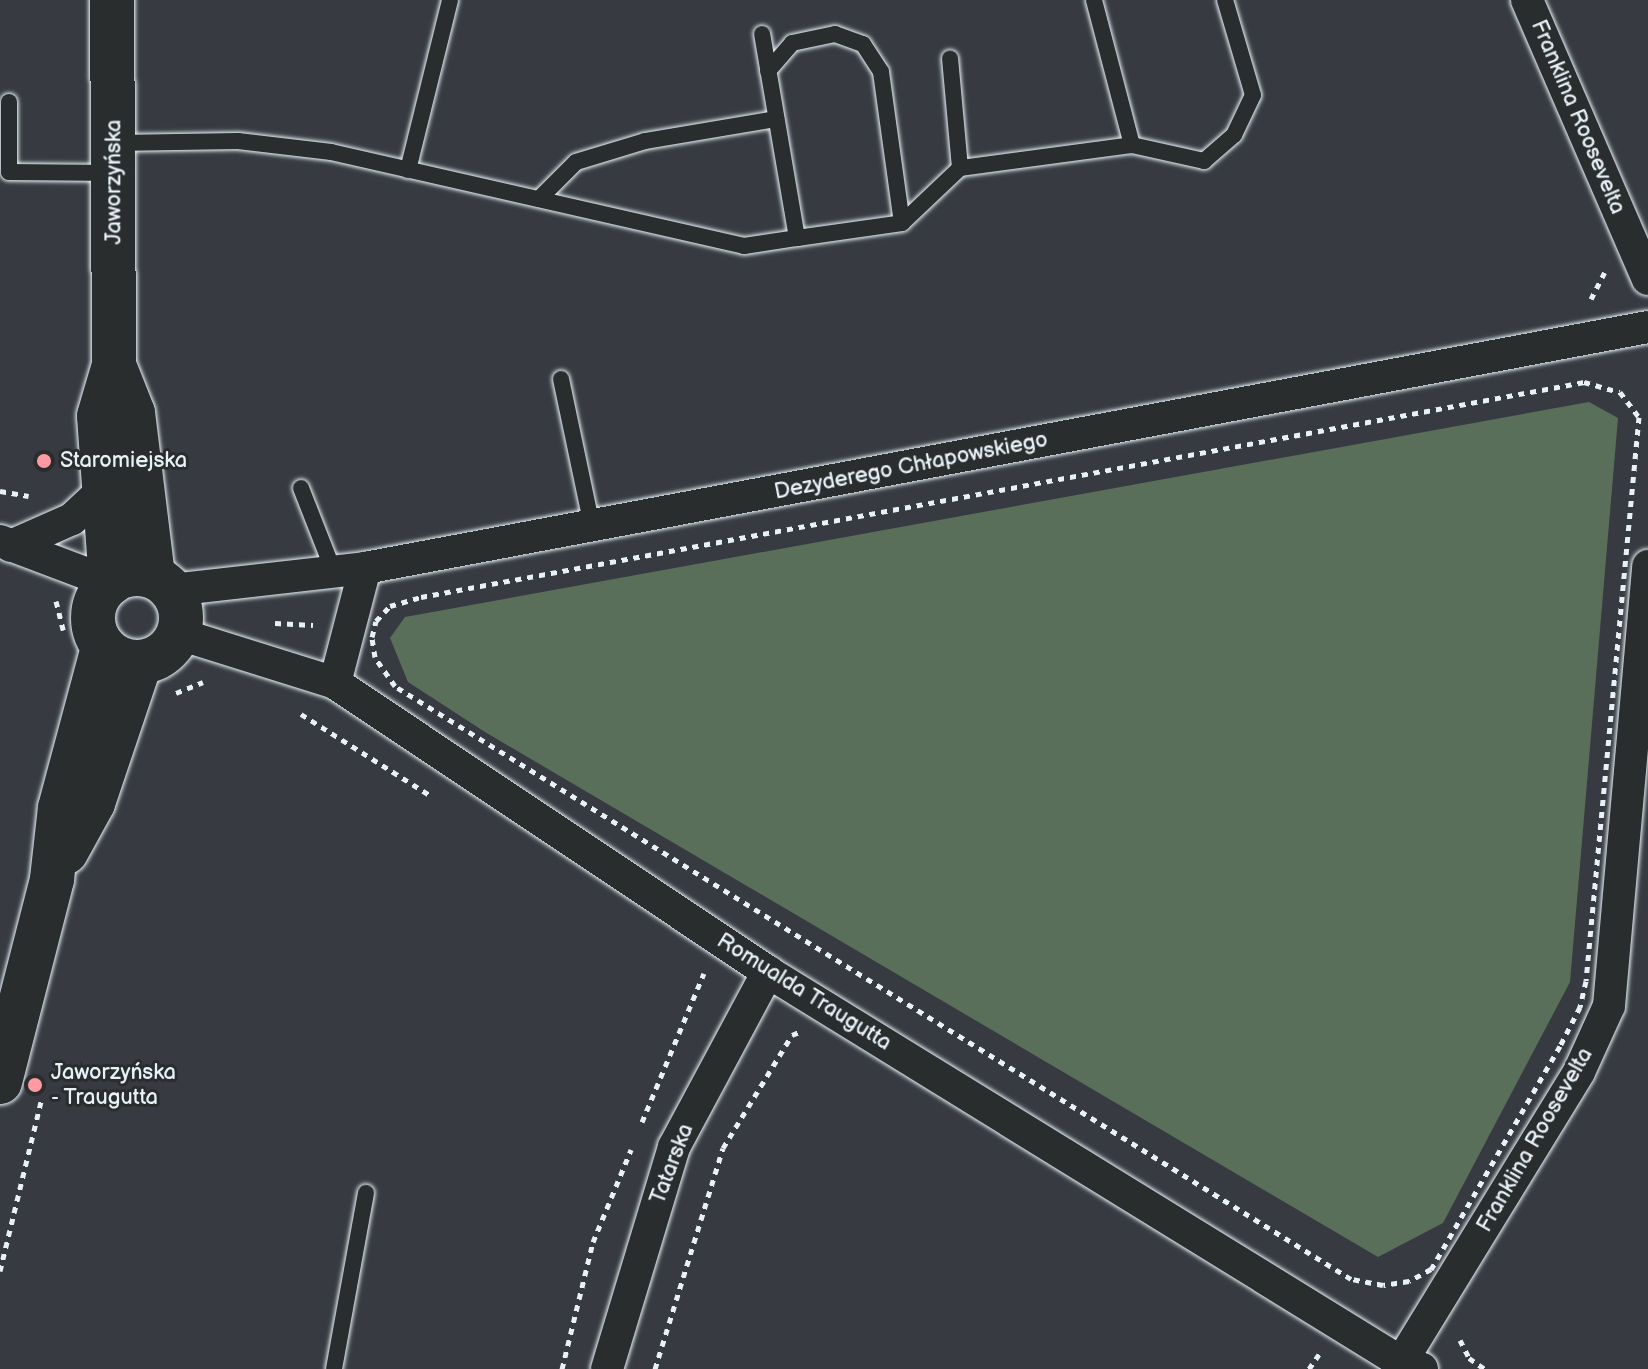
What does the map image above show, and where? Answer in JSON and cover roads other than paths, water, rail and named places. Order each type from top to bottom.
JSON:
[{"type":"street","name":"Jaworzyńska","points":[[112,0],[114,365],[99,416],[104,489],[145,583]]},
{"type":"street","name":"Franklina Roosevelta","points":[[1527,0],[1648,279]]},
{"type":"street","name":"Dezyderego Chłapowskiego","points":[[145,583],[350,570],[1648,327]]},
{"type":"street","name":"Jaworzyńska","points":[[114,365],[133,413],[145,583]]},
{"type":"street","points":[[6,544],[72,519],[104,489]]},
{"type":"street","points":[[6,544],[145,583],[181,608],[179,634],[164,654],[102,649]]},
{"type":"street","name":"Franklina Roosevelta","points":[[1407,1367],[1579,1072],[1609,1006],[1648,566]]},
{"type":"street","points":[[335,683],[350,570]]},
{"type":"street","points":[[0,1082],[52,879],[60,808],[102,649],[93,620],[94,606],[145,583]]},
{"type":"street","name":"Romualda Traugutta","points":[[179,634],[335,683],[768,972],[1407,1367]]},
{"type":"street","name":"Tatarska","points":[[607,1369],[674,1147],[768,972]]},
{"type":"lane","points":[[408,170],[450,0]]},
{"type":"lane","points":[[1094,0],[1132,145]]},
{"type":"lane","points":[[9,102],[9,172],[238,141],[331,152],[744,246],[902,223],[960,168],[1132,145],[1204,161],[1234,135],[1253,95],[1225,0]]},
{"type":"lane","points":[[762,34],[797,238]]},
{"type":"lane","points":[[768,71],[792,43],[835,34],[863,44],[881,72],[902,223]]},
{"type":"lane","points":[[950,58],[960,168]]},
{"type":"lane","points":[[539,199],[576,162],[645,141],[776,119]]},
{"type":"lane","points":[[561,379],[592,526]]},
{"type":"lane","points":[[301,488],[350,570]]},
{"type":"lane","points":[[334,1369],[366,1193]]},
{"type":"place","name":"Staromiejska","points":[[44,461]]},
{"type":"place","name":"Jaworzyńska - Traugutta","points":[[35,1085]]}]
